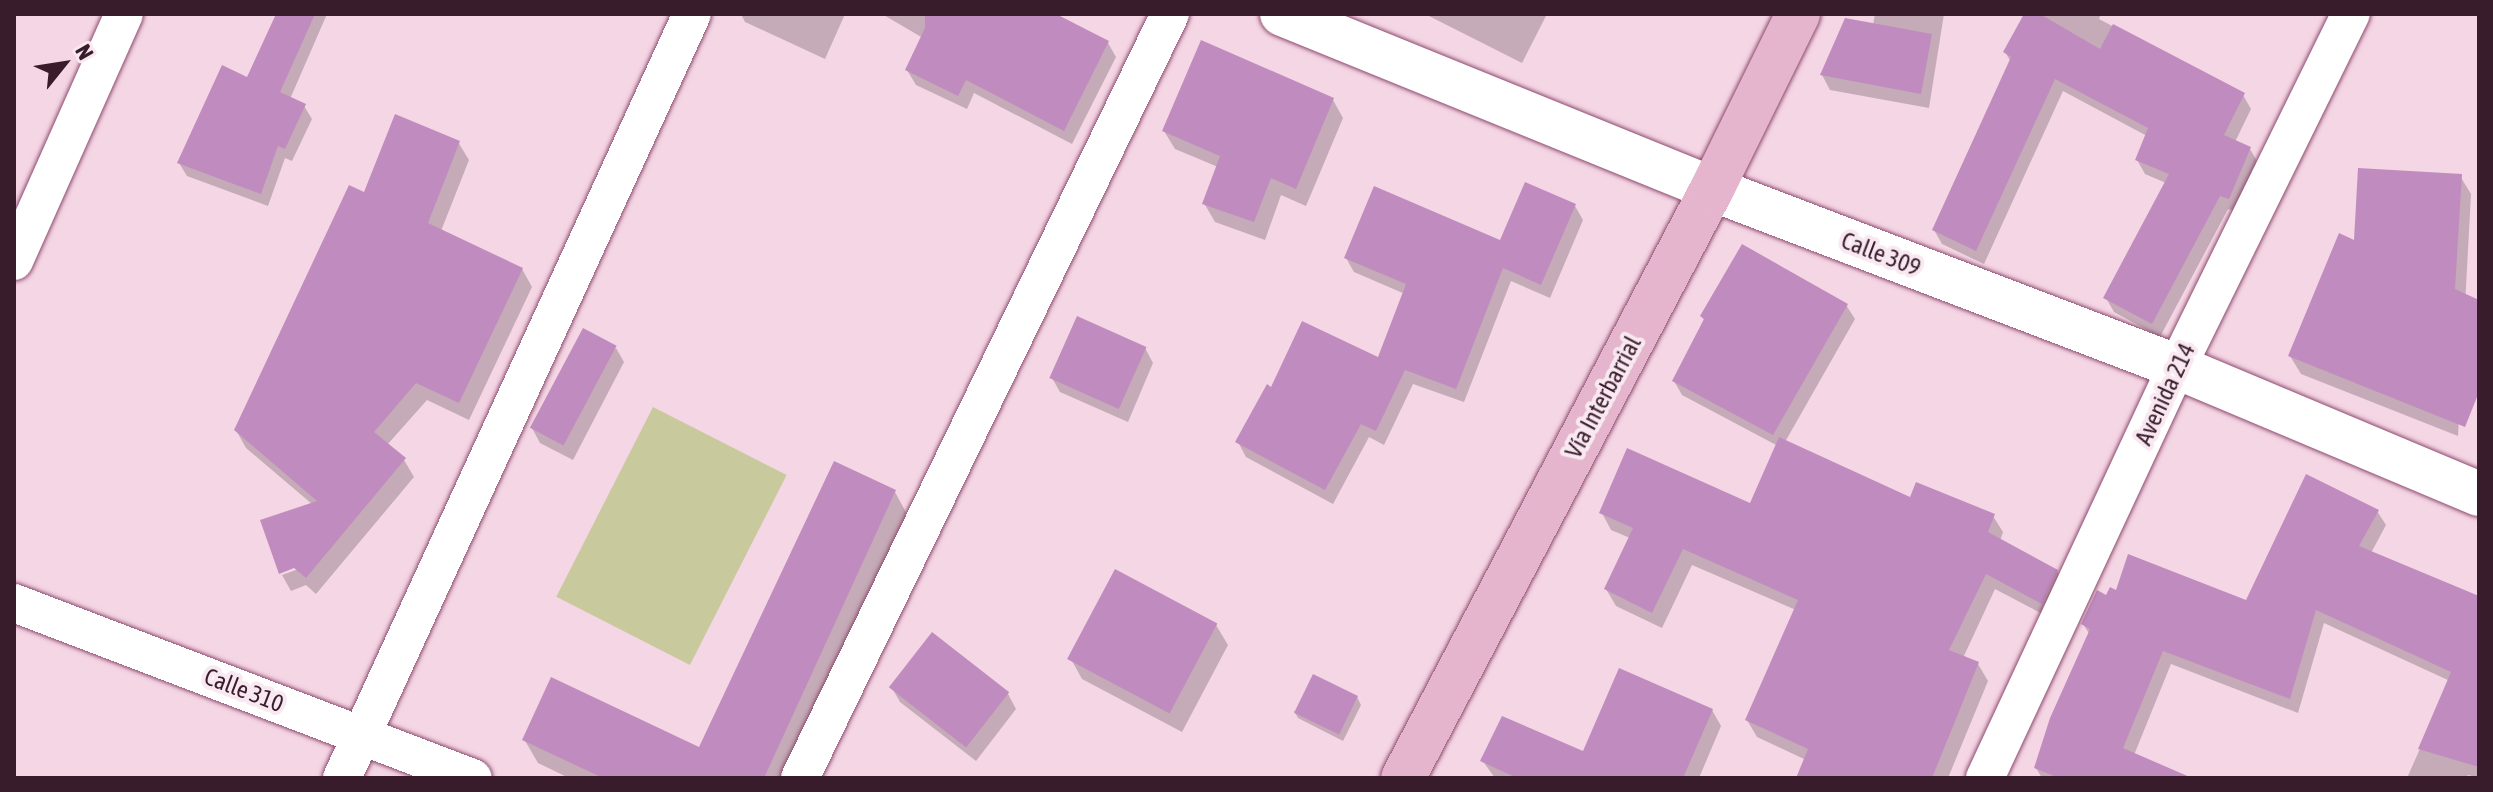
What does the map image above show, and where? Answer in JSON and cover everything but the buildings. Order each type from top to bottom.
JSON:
[{"type":"main road","name":"Vía Interbarrial","points":[[1403,778],[1712,189],[1798,14]]},
{"type":"street","points":[[14,261],[124,14]]},
{"type":"street","points":[[342,778],[364,736],[692,14]]},
{"type":"street","points":[[800,778],[1170,14]]},
{"type":"street","name":"Calle 309","points":[[1282,14],[1712,189],[2177,367],[2479,494]]},
{"type":"street","name":"Avenida 214","points":[[1985,778],[2177,367],[2351,14]]},
{"type":"street","name":"Calle 310","points":[[14,603],[473,778]]},
{"type":"green space","points":[[653,407],[787,475],[690,665],[556,597]]}]
